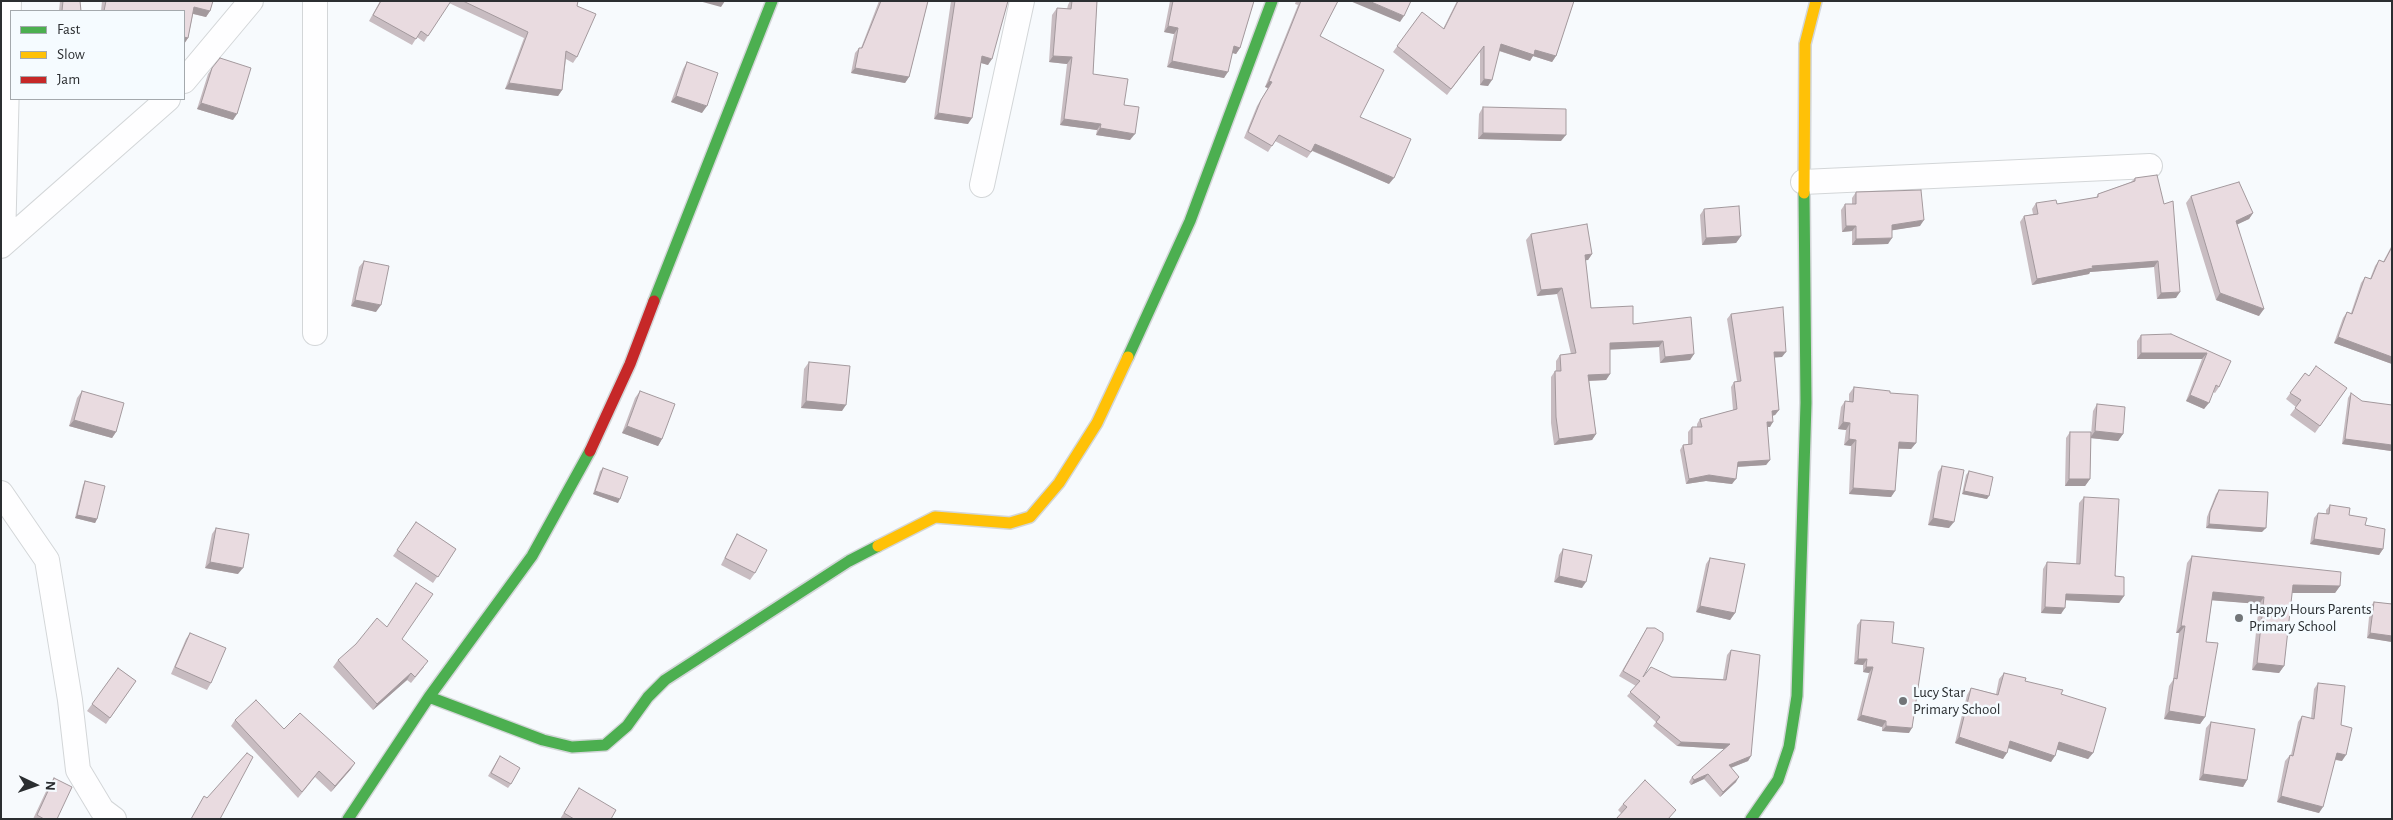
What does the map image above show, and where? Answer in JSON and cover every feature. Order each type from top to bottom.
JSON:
[{"type":"street","points":[[2,245],[9,1]]},
{"type":"street","points":[[185,80],[251,1]]},
{"type":"street","points":[[315,1],[315,333]]},
{"type":"street","points":[[348,819],[429,697],[463,653],[532,556],[594,444],[630,364],[772,1]]},
{"type":"street","points":[[982,185],[1022,1]]},
{"type":"street","points":[[429,697],[542,740],[572,747],[605,745],[627,726],[648,697],[665,680],[850,560],[935,517],[1010,523],[1030,517],[1059,483],[1097,423],[1112,392],[1190,221],[1272,1]]},
{"type":"street","points":[[1751,819],[1778,780],[1789,747],[1797,696],[1806,403],[1803,182],[1805,44],[1816,1]]},
{"type":"street","points":[[2,245],[167,100]]},
{"type":"street","points":[[1803,182],[2150,166]]},
{"type":"street","points":[[1,493],[47,560],[70,700],[78,770],[102,810],[114,819]]},
{"type":"building","points":[[63,1],[80,1],[81,10],[62,10]]},
{"type":"building","points":[[106,1],[213,1],[210,11],[194,7],[188,38],[185,37],[185,10],[104,10]]},
{"type":"building","points":[[381,1],[451,1],[428,36],[421,31],[416,39],[373,15]]},
{"type":"building","points":[[463,1],[578,1],[577,6],[596,14],[577,57],[566,51],[562,90],[509,83],[528,32]]},
{"type":"building","points":[[881,1],[928,1],[909,77],[855,68],[859,48],[862,48]]},
{"type":"building","points":[[955,1],[1008,1],[992,59],[982,56],[972,118],[938,113]]},
{"type":"building","points":[[1072,1],[1097,1],[1093,74],[1128,79],[1124,105],[1139,107],[1135,134],[1100,128],[1101,124],[1064,119],[1072,57],[1053,56],[1057,8],[1071,9]]},
{"type":"building","points":[[1173,1],[1254,1],[1240,48],[1234,46],[1228,72],[1172,61],[1178,28],[1168,26]]},
{"type":"building","points":[[1301,1],[1338,1],[1320,36],[1384,70],[1360,117],[1411,139],[1394,178],[1315,144],[1311,152],[1279,135],[1272,146],[1248,132],[1261,100],[1272,82],[1269,81]]},
{"type":"building","points":[[1369,1],[1411,1],[1404,16]]},
{"type":"building","points":[[1458,1],[1574,1],[1556,56],[1535,50],[1534,55],[1501,44],[1492,80],[1484,79],[1484,46],[1451,89],[1397,46],[1422,12],[1444,29]]},
{"type":"building","points":[[220,58],[251,68],[237,114],[201,103],[212,68]]},
{"type":"building","points":[[687,62],[718,73],[707,106],[676,96]]},
{"type":"building","points":[[1483,107],[1566,109],[1566,135],[1483,133]]},
{"type":"building","points":[[2157,175],[2164,204],[2173,201],[2180,292],[2161,293],[2158,261],[2092,266],[2093,268],[2037,279],[2024,216],[2038,214],[2036,203],[2056,200],[2057,204],[2098,197],[2098,194],[2135,181],[2135,178]]},
{"type":"building","points":[[2239,182],[2253,213],[2236,221],[2264,309],[2220,293],[2191,196]]},
{"type":"building","points":[[1921,190],[1924,220],[1892,225],[1892,238],[1856,239],[1856,226],[1846,226],[1845,204],[1856,204],[1856,192]]},
{"type":"building","points":[[1739,206],[1741,236],[1706,238],[1704,209]]},
{"type":"building","points":[[1587,224],[1592,254],[1585,255],[1591,308],[1633,306],[1633,324],[1691,317],[1694,354],[1665,357],[1663,341],[1610,343],[1610,374],[1588,375],[1596,434],[1559,439],[1556,417],[1555,371],[1561,371],[1560,355],[1576,353],[1562,288],[1541,290],[1531,234]]},
{"type":"building","points":[[2392,247],[2392,357],[2338,337],[2347,312],[2352,314],[2365,277],[2371,279],[2379,260],[2384,262]]},
{"type":"building","points":[[364,261],[389,266],[381,305],[355,300]]},
{"type":"building","points":[[1783,307],[1786,352],[1774,352],[1779,410],[1772,411],[1773,422],[1767,422],[1770,460],[1738,462],[1736,479],[1709,475],[1689,479],[1683,445],[1692,444],[1692,427],[1702,427],[1700,419],[1737,409],[1734,382],[1741,381],[1731,314]]},
{"type":"building","points":[[2171,334],[2231,361],[2219,387],[2216,385],[2209,403],[2190,395],[2207,353],[2141,353],[2141,335]]},
{"type":"building","points":[[809,362],[850,366],[846,405],[806,401]]},
{"type":"building","points":[[2316,366],[2347,388],[2320,426],[2295,408],[2301,400],[2290,393],[2305,373],[2309,376]]},
{"type":"building","points":[[1854,387],[1918,395],[1916,443],[1899,442],[1895,491],[1853,488],[1856,440],[1849,439],[1850,423],[1843,422],[1845,401],[1853,402]]},
{"type":"building","points":[[82,391],[124,403],[116,432],[74,420]]},
{"type":"building","points":[[640,391],[675,404],[662,439],[627,426]]},
{"type":"building","points":[[2351,393],[2362,401],[2392,405],[2392,445],[2345,439]]},
{"type":"building","points":[[2097,404],[2125,407],[2123,434],[2095,431]]},
{"type":"building","points":[[2070,432],[2091,432],[2090,479],[2069,479]]},
{"type":"building","points":[[1942,466],[1964,470],[1954,522],[1933,518]]},
{"type":"building","points":[[603,468],[628,477],[620,499],[595,491]]},
{"type":"building","points":[[1969,471],[1993,477],[1989,496],[1964,491]]},
{"type":"building","points":[[85,481],[105,486],[97,519],[77,515]]},
{"type":"building","points":[[2219,490],[2268,492],[2266,528],[2209,524],[2210,512]]},
{"type":"building","points":[[2084,497],[2119,499],[2115,576],[2124,577],[2124,596],[2066,594],[2065,608],[2045,607],[2047,562],[2080,564]]},
{"type":"building","points":[[2330,505],[2350,508],[2349,515],[2367,518],[2365,525],[2385,529],[2383,549],[2314,539],[2318,513],[2329,514]]},
{"type":"building","points":[[416,522],[456,549],[438,577],[397,550]]},
{"type":"building","points":[[216,528],[249,534],[243,568],[210,562]]},
{"type":"building","points":[[737,534],[767,550],[755,573],[725,558]]},
{"type":"building","points":[[1563,549],[1592,555],[1586,582],[1559,576]]},
{"type":"building","points":[[2192,556],[2341,572],[2340,586],[2293,585],[2284,666],[2257,663],[2264,597],[2213,592],[2206,642],[2218,643],[2205,717],[2169,711],[2174,678],[2177,679],[2185,626],[2181,626]]},
{"type":"building","points":[[1710,558],[1745,564],[1735,613],[1700,606]]},
{"type":"building","points":[[416,583],[433,594],[402,639],[428,661],[415,677],[411,673],[377,704],[338,660],[356,644],[377,618],[387,627]]},
{"type":"building","points":[[2374,602],[2392,604],[2392,636],[2370,633]]},
{"type":"building","points":[[1861,620],[1894,622],[1892,643],[1924,648],[1912,728],[1886,726],[1886,721],[1861,715],[1873,667],[1866,667],[1867,659],[1858,659]]},
{"type":"building","points":[[1647,628],[1655,628],[1663,633],[1663,640],[1643,677],[1651,667],[1672,677],[1726,680],[1731,650],[1760,655],[1751,756],[1729,765],[1739,777],[1723,792],[1708,774],[1694,780],[1692,777],[1730,744],[1681,742],[1656,722],[1660,717],[1630,692],[1640,681],[1623,671]]},
{"type":"building","points":[[190,633],[226,648],[211,683],[175,667]]},
{"type":"building","points":[[118,668],[136,681],[110,718],[92,704]]},
{"type":"building","points":[[2004,673],[2026,678],[2025,681],[2063,690],[2061,694],[2106,708],[2093,753],[2059,742],[2055,756],[2010,741],[2007,753],[1959,737],[1971,688],[1998,695]]},
{"type":"building","points":[[2318,683],[2345,686],[2341,725],[2352,728],[2346,755],[2337,753],[2323,807],[2281,796],[2290,755],[2293,756],[2302,716],[2314,719]]},
{"type":"building","points":[[256,700],[284,729],[300,713],[355,763],[335,786],[319,771],[302,792],[235,720]]},
{"type":"building","points":[[2211,722],[2255,729],[2247,780],[2203,774]]},
{"type":"building","points":[[247,753],[253,757],[220,819],[191,819],[204,796],[207,798]]},
{"type":"building","points":[[500,756],[520,768],[511,784],[491,773]]},
{"type":"building","points":[[54,778],[72,787],[57,819],[44,819],[37,815]]},
{"type":"building","points":[[1645,780],[1676,810],[1668,819],[1616,819],[1627,807],[1623,804]]},
{"type":"building","points":[[579,788],[616,810],[611,819],[574,819],[564,813]]},
{"type":"traffic: fast","points":[[654,301],[772,1]]},
{"type":"traffic: fast","points":[[1128,357],[1190,221],[1272,1]]},
{"type":"traffic: fast","points":[[1751,819],[1778,780],[1789,747],[1797,696],[1806,403],[1804,193]]},
{"type":"traffic: fast","points":[[348,819],[429,697],[532,556],[590,451]]},
{"type":"traffic: fast","points":[[429,697],[543,740],[572,747],[605,745],[627,726],[648,697],[665,680],[849,561],[878,546]]},
{"type":"traffic: slow","points":[[1804,193],[1805,44],[1816,1]]},
{"type":"traffic: slow","points":[[878,546],[935,517],[1010,523],[1030,517],[1059,483],[1097,423],[1128,357]]},
{"type":"traffic: jam","points":[[590,451],[630,364],[654,301]]},
{"type":"place","name":"Happy Hours Parents Primary School","points":[[2239,618]]},
{"type":"place","name":"Lucy Star Primary School","points":[[1903,701]]}]
